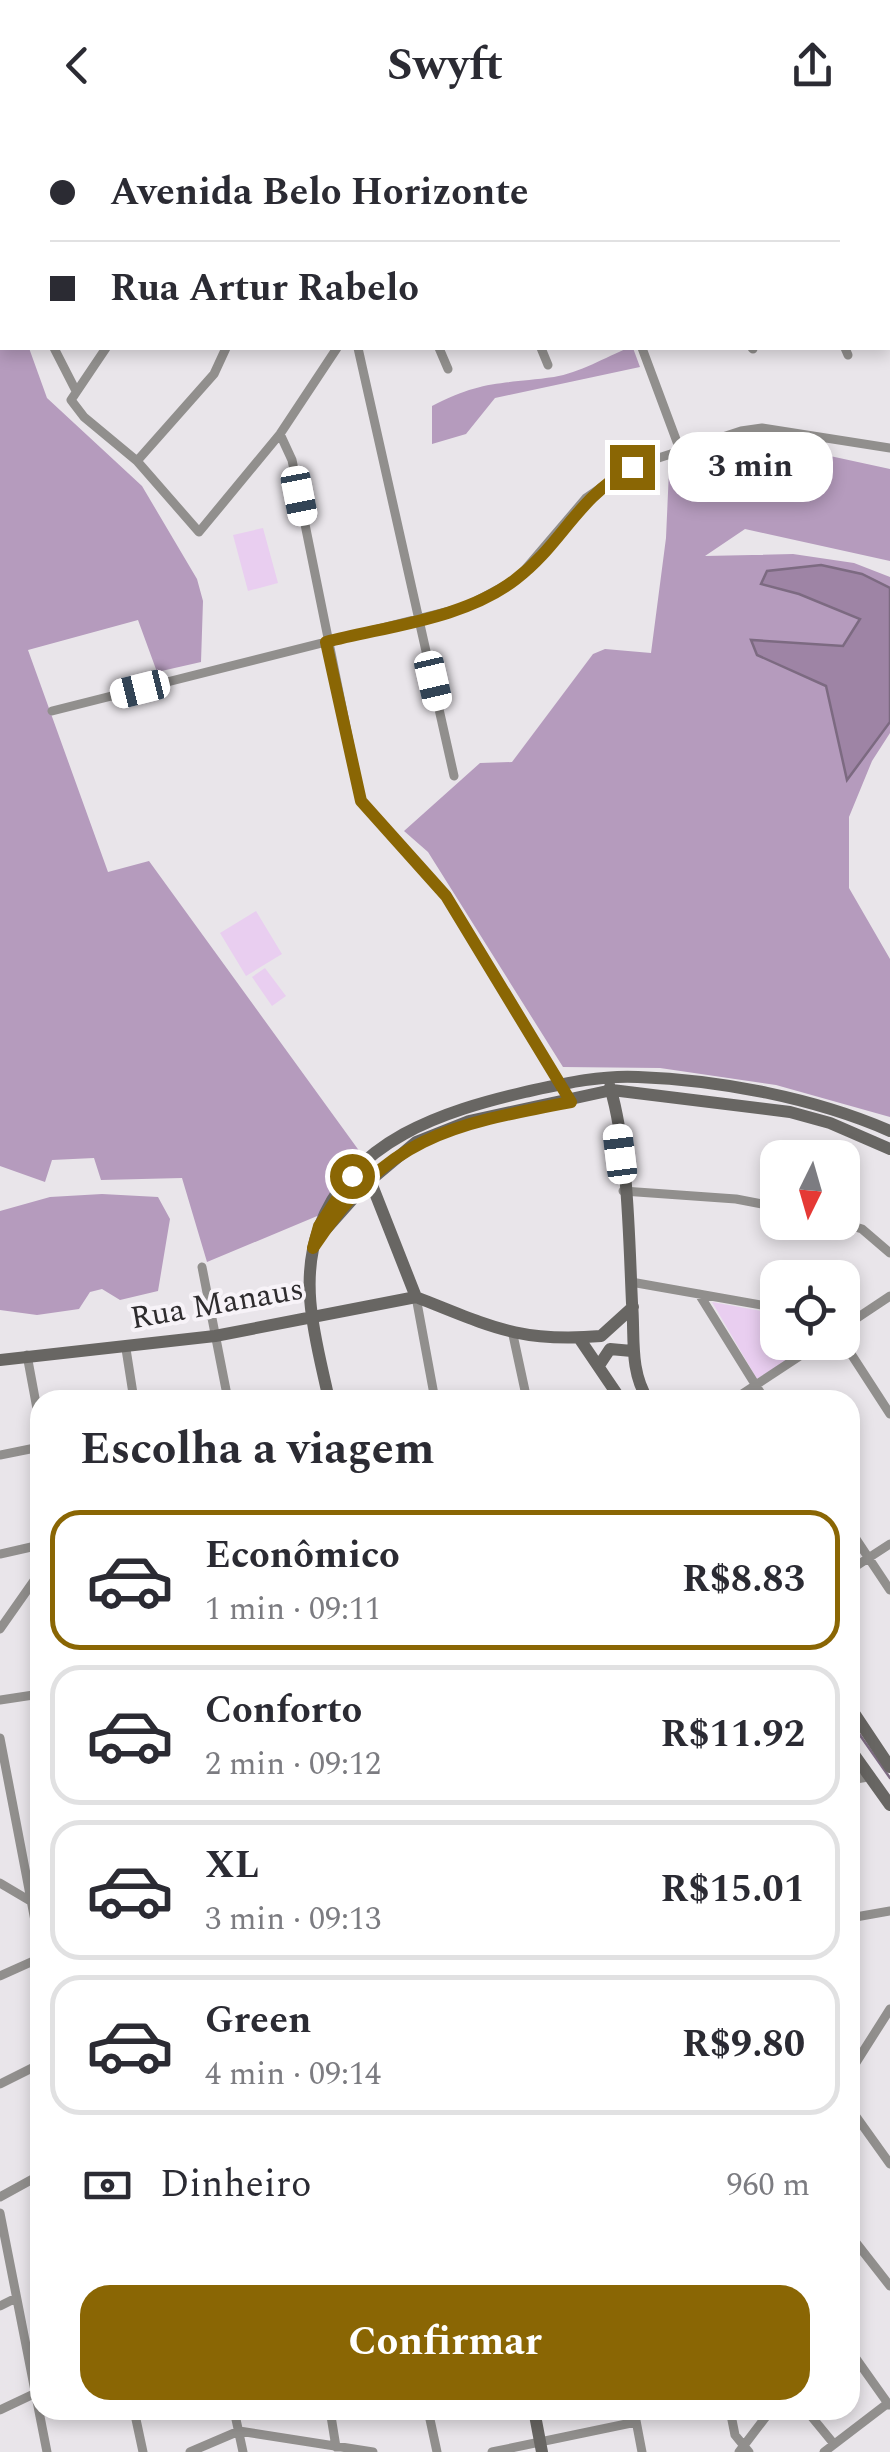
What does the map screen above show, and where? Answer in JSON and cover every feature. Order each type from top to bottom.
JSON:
[{"type":"main road","points":[[605,1077],[612,1090],[624,1191],[633,1307],[632,1351],[642,1390]]},
{"type":"main road","points":[[327,1390],[308,1278],[313,1248],[333,1200],[369,1158],[422,1121],[463,1106],[560,1084],[605,1077],[640,1077],[815,1102],[890,1130]]},
{"type":"main road","points":[[313,1248],[368,1182],[416,1142],[452,1128],[612,1090],[802,1114],[890,1149]]},
{"type":"main road","points":[[369,1158],[368,1182],[416,1297],[514,1335],[579,1338],[602,1336],[633,1307]]},
{"type":"main road","name":"Rua Manaus","points":[[0,1360],[216,1336],[312,1314],[416,1297]]},
{"type":"main road","points":[[579,1338],[615,1390]]},
{"type":"main road","points":[[600,1364],[610,1349],[632,1351]]},
{"type":"main road","points":[[860,1722],[890,1767]]},
{"type":"main road","points":[[860,1765],[890,1804]]},
{"type":"main road","points":[[536,2420],[541,2447]]},
{"type":"street","points":[[55,350],[84,417],[137,462],[199,532],[280,434],[336,350]]},
{"type":"street","points":[[73,395],[105,350]]},
{"type":"street","points":[[137,462],[214,374],[225,350]]},
{"type":"street","points":[[358,350],[454,776]]},
{"type":"street","points":[[440,350],[448,369]]},
{"type":"street","points":[[543,350],[548,365]]},
{"type":"street","points":[[643,350],[680,450]]},
{"type":"street","points":[[52,711],[465,607],[517,579],[604,483],[632,467],[680,450],[762,428],[890,448]]},
{"type":"street","points":[[280,434],[292,460],[361,801],[446,896],[571,1102]]},
{"type":"street","points":[[624,1191],[760,1204]]},
{"type":"street","points":[[860,1228],[890,1254]]},
{"type":"street","points":[[202,1267],[226,1390]]},
{"type":"street","points":[[631,1282],[760,1305]]},
{"type":"street","points":[[699,1294],[759,1390]]},
{"type":"street","points":[[860,1316],[890,1296]]},
{"type":"street","points":[[416,1297],[433,1390]]},
{"type":"street","points":[[514,1335],[525,1390]]},
{"type":"street","points":[[126,1349],[132,1390]]},
{"type":"street","points":[[27,1355],[34,1390]]},
{"type":"street","points":[[747,1390],[792,1360]]},
{"type":"street","points":[[855,1360],[890,1414]]},
{"type":"street","points":[[0,1455],[30,1449]]},
{"type":"street","points":[[860,1563],[890,1544]]},
{"type":"street","points":[[860,1546],[890,1590]]},
{"type":"street","points":[[0,1554],[30,1547]]},
{"type":"street","points":[[0,1629],[30,1586]]},
{"type":"street","points":[[0,1700],[30,1696]]},
{"type":"street","points":[[0,1738],[30,1887]]},
{"type":"street","points":[[860,1778],[868,1777]]},
{"type":"street","points":[[0,1883],[30,1900]]},
{"type":"street","points":[[860,1916],[890,1911]]},
{"type":"street","points":[[0,1976],[30,1962]]},
{"type":"street","points":[[860,2052],[890,2008]]},
{"type":"street","points":[[0,2084],[30,2069]]},
{"type":"street","points":[[860,2122],[890,2164]]},
{"type":"street","points":[[0,2197],[30,2180]]},
{"type":"street","points":[[0,2213],[30,2361]]},
{"type":"street","points":[[860,2248],[890,2286]]},
{"type":"street","points":[[0,2306],[16,2298]]},
{"type":"street","points":[[824,2452],[889,2404],[860,2364]]},
{"type":"street","points":[[0,2410],[30,2396]]},
{"type":"street","points":[[42,2420],[47,2452]]},
{"type":"street","points":[[136,2420],[144,2452]]},
{"type":"street","points":[[236,2420],[242,2452]]},
{"type":"street","points":[[332,2420],[337,2449]]},
{"type":"street","points":[[430,2420],[437,2452]]},
{"type":"street","points":[[732,2420],[744,2450],[764,2420]]},
{"type":"street","points":[[814,2420],[834,2444]]},
{"type":"street","points":[[492,2452],[541,2447],[636,2422],[642,2452]]},
{"type":"street","points":[[190,2452],[239,2431],[373,2452]]},
{"type":"shaded area","points":[[0,350],[30,350],[47,398],[142,486],[197,579],[203,601],[201,662],[157,672],[138,620],[28,650],[108,872],[149,861],[360,1152],[322,1214],[207,1262],[182,1178],[101,1180],[94,1158],[52,1160],[45,1182],[0,1166]]},
{"type":"shaded area","points":[[624,350],[634,350],[640,367],[495,398],[466,434],[432,444],[432,406],[479,387],[554,377]]},
{"type":"shaded area","points":[[807,451],[890,469],[890,561],[745,529],[705,556],[793,554],[854,563],[890,577],[890,733],[872,761],[849,817],[849,888],[890,959],[890,1117],[776,1085],[660,1068],[563,1067],[428,852],[404,831],[480,763],[512,762],[593,654],[605,649],[651,653],[666,538],[669,470],[701,458]]},
{"type":"shaded area","points":[[263,528],[278,583],[248,591],[233,535]]},
{"type":"shaded area","points":[[821,565],[862,574],[890,588],[890,722],[847,780],[826,686],[757,655],[751,640],[843,646],[860,619],[799,594],[761,584],[767,571]]},
{"type":"shaded area","points":[[256,911],[282,954],[246,976],[220,933]]},
{"type":"shaded area","points":[[265,968],[286,996],[272,1006],[252,977]]},
{"type":"shaded area","points":[[50,1197],[158,1197],[170,1219],[158,1291],[120,1300],[102,1289],[90,1292],[79,1309],[37,1315],[0,1310],[0,1211]]},
{"type":"shaded area","points":[[712,1302],[760,1311],[760,1360],[787,1360],[757,1379]]},
{"type":"waterway","points":[[860,1735],[890,1778]]},
{"type":"route","points":[[352,1176],[333,1200],[313,1248],[366,1184],[416,1142],[469,1121],[571,1102],[446,896],[361,801],[326,642],[465,607],[490,595],[517,579],[586,498],[632,467]]}]
